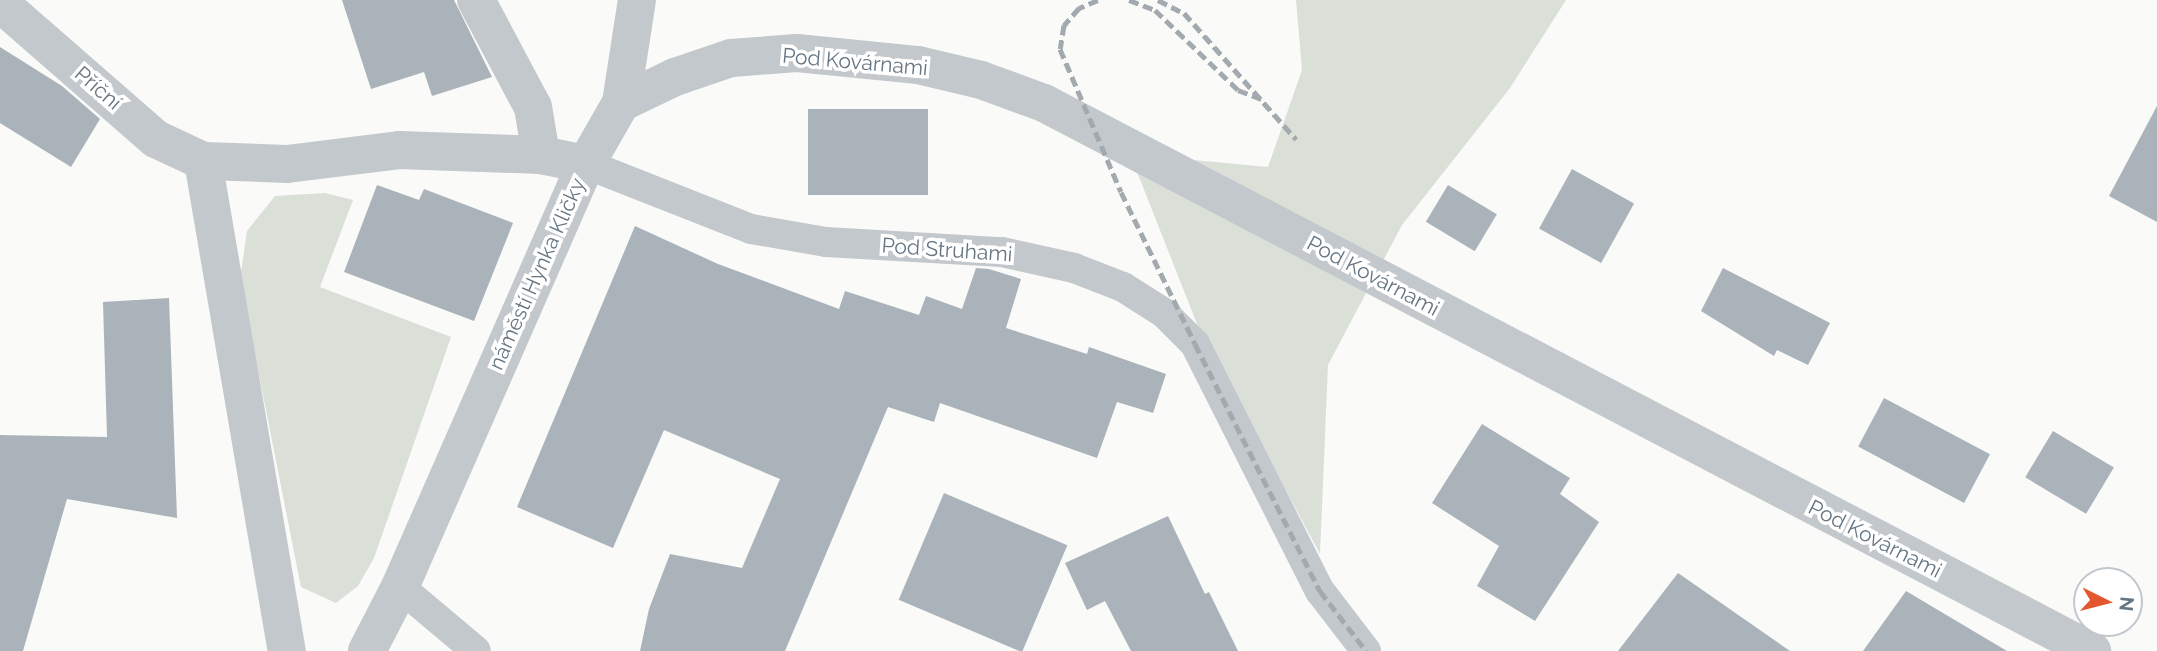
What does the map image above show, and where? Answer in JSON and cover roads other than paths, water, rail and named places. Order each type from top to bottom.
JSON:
[{"type":"street","points":[[476,0],[533,107],[541,155]]},
{"type":"street","points":[[586,164],[621,103],[637,0]]},
{"type":"street","name":"Příční","points":[[0,3],[156,139],[203,161]]},
{"type":"street","name":"Pod Kovárnami","points":[[621,103],[676,77],[731,58],[797,53],[918,65],[981,80],[1044,103],[2092,651]]},
{"type":"street","name":"náměstí Hynka Kličky","points":[[203,161],[287,164],[399,150],[541,155],[586,164],[400,587],[367,651]]},
{"type":"street","points":[[203,161],[287,651]]},
{"type":"lane","name":"Pod Struhami","points":[[586,164],[751,229],[826,242],[1002,252],[1074,268],[1123,287],[1164,313],[1195,344],[1320,591],[1366,651]]},
{"type":"lane","points":[[400,587],[476,651]]},
{"type":"railway","points":[[1098,0],[1079,8],[1064,25],[1060,49],[1121,192],[1320,591],[1366,651]]},
{"type":"railway","points":[[1129,0],[1155,10],[1238,90],[1261,99]]},
{"type":"railway","points":[[1158,0],[1184,13],[1296,139]]}]
